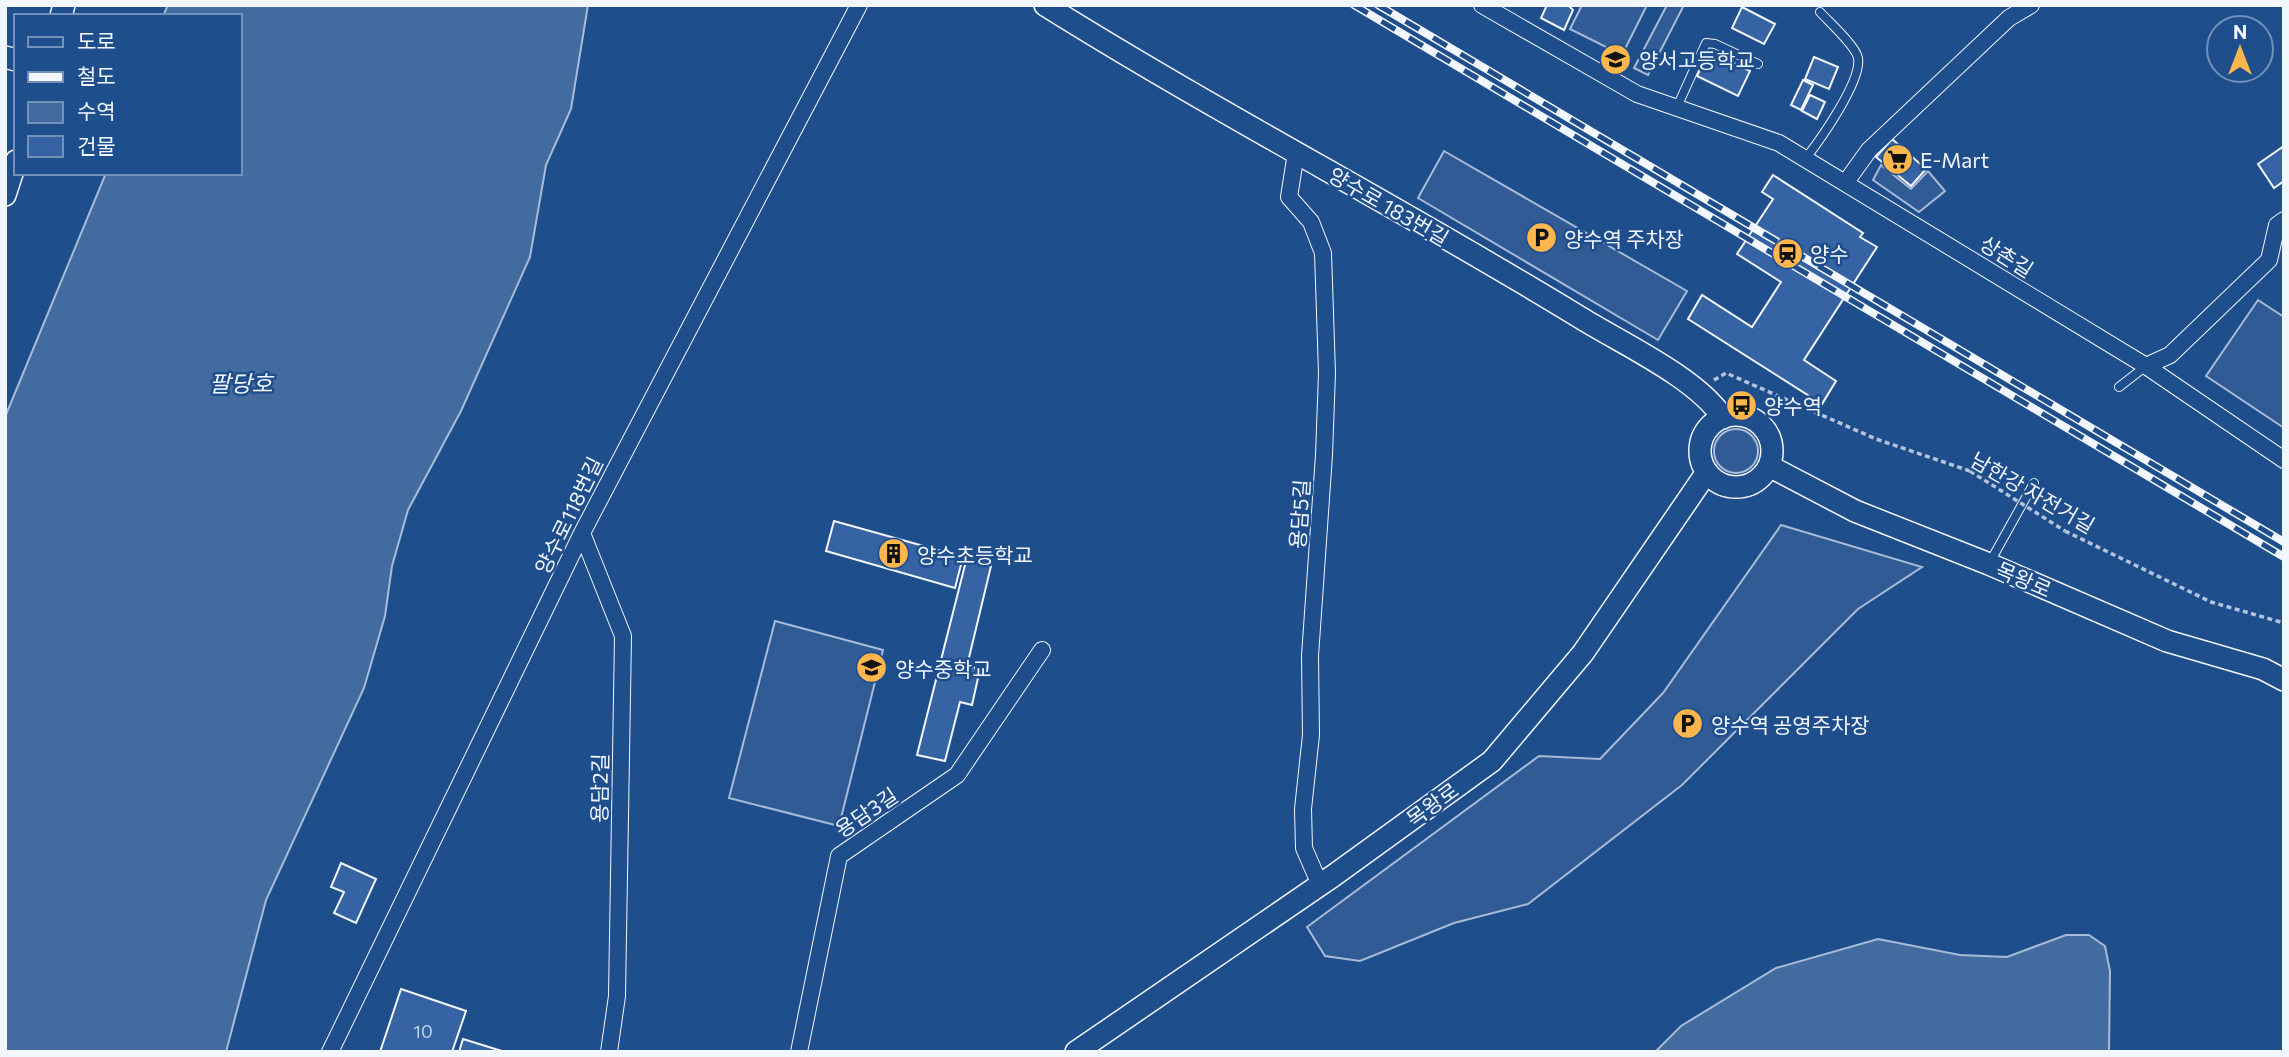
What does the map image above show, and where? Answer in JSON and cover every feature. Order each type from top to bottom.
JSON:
[{"type":"street","name":"양수로118번길","points":[[330,1052],[582,533],[859,5]]},
{"type":"street","name":"양수로 183번길","points":[[1045,5],[1132,60],[1544,295],[1700,391],[1723,418]]},
{"type":"street","name":"상촌길","points":[[1482,5],[1637,94],[1767,137],[1806,158],[2146,366],[2284,460]]},
{"type":"street","points":[[1846,182],[1869,150],[2010,11],[2031,5]]},
{"type":"street","name":"용담5길","points":[[1296,153],[1289,197],[1311,222],[1323,253],[1327,373],[1310,656],[1311,735],[1303,808],[1304,848],[1320,885]]},
{"type":"street","points":[[5,195],[14,167]]},
{"type":"street","points":[[2146,366],[2170,355],[2277,258],[2277,225],[2284,220]]},
{"type":"street","points":[[1740,415],[1762,425],[1773,447],[1769,466],[1759,479],[1737,487],[1715,480],[1707,472],[1700,450],[1702,438],[1708,428],[1723,418],[1740,415]]},
{"type":"street","name":"목왕로","points":[[1769,466],[1855,511],[1989,564],[2167,642],[2263,669],[2284,680]]},
{"type":"street","name":"목왕로","points":[[1076,1052],[1320,885],[1492,761],[1583,653],[1707,472]]},
{"type":"street","name":"용담2길","points":[[582,533],[623,636],[617,996],[609,1052]]},
{"type":"street","name":"용담3길","points":[[799,1052],[816,957],[839,856],[957,775],[1042,650]]},
{"type":"lane","points":[[1806,158],[1840,109],[1858,63],[1854,50],[1820,12]]},
{"type":"lane","points":[[1677,107],[1706,43],[1715,44],[1758,64]]},
{"type":"lane","points":[[2119,387],[2146,366]]},
{"type":"lane","points":[[1989,564],[2034,483]]},
{"type":"path","name":"남한강 자전거길","points":[[1726,373],[1876,439],[1970,471],[2065,531],[2211,602],[2284,623]]},
{"type":"shaded area","points":[[1582,5],[1647,5],[1622,55],[1570,29]]},
{"type":"shaded area","points":[[1667,5],[1684,5],[1648,75],[1634,68]]},
{"type":"shaded area","name":"양수역 주차장","points":[[1444,151],[1687,291],[1658,340],[1418,198]]},
{"type":"shaded area","points":[[1881,165],[1911,189],[1928,171],[1945,191],[1919,212],[1873,180]]},
{"type":"shaded area","points":[[2258,300],[2284,317],[2284,428],[2206,376]]},
{"type":"shaded area","points":[[1736,429],[1752,435],[1758,451],[1752,467],[1736,473],[1720,467],[1714,451],[1720,435]]},
{"type":"shaded area","name":"양수역 공영주차장","points":[[1781,525],[1922,567],[1858,609],[1682,785],[1528,904],[1454,923],[1360,961],[1325,956],[1307,927],[1539,756],[1600,759],[1663,693]]},
{"type":"shaded area","points":[[775,621],[883,650],[839,826],[729,798]]},
{"type":"water","name":"팔당호","points":[[168,5],[588,5],[571,109],[546,165],[530,257],[461,411],[408,510],[392,566],[385,616],[364,688],[266,900],[226,1052],[5,1052],[5,417],[105,175],[242,175],[242,14],[164,14]]},
{"type":"water","points":[[2066,935],[2089,935],[2105,946],[2110,971],[2109,1052],[1655,1052],[1681,1026],[1776,968],[1878,939],[1960,955],[2007,957]]},
{"type":"building","points":[[1547,5],[1568,5],[1573,10],[1564,30],[1541,18]]},
{"type":"building","points":[[1742,7],[1775,24],[1764,44],[1732,28]]},
{"type":"building","points":[[1709,51],[1750,71],[1738,96],[1697,76]]},
{"type":"building","points":[[1814,57],[1838,67],[1829,89],[1805,79]]},
{"type":"building","points":[[1803,80],[1813,85],[1801,110],[1791,105]]},
{"type":"building","points":[[1810,95],[1825,102],[1817,119],[1802,111]]},
{"type":"building","points":[[1892,139],[1926,169],[1911,186],[1876,157]]},
{"type":"building","points":[[2284,146],[2284,181],[2274,188],[2258,164]]},
{"type":"building","points":[[1773,175],[1863,233],[1860,237],[1877,247],[1804,360],[1836,381],[1822,404],[1688,319],[1702,295],[1752,327],[1781,282],[1737,254],[1773,199],[1762,192]]},
{"type":"building","name":"양수초등학교","points":[[834,521],[963,557],[955,588],[826,551]]},
{"type":"building","name":"양수중학교","points":[[966,561],[991,566],[967,666],[980,669],[972,705],[960,702],[945,761],[917,755]]},
{"type":"building","points":[[341,863],[376,879],[356,923],[334,913],[344,892],[331,887]]},
{"type":"building","points":[[401,989],[466,1011],[452,1052],[380,1052]]},
{"type":"building","points":[[463,1039],[505,1052],[459,1052]]},
{"type":"railway","points":[[1354,5],[2284,557]]},
{"type":"railway","points":[[1378,5],[2284,542]]},
{"type":"place","name":"양서고등학교","points":[[1616,59]]},
{"type":"place","name":"E-Mart","points":[[1897,159]]},
{"type":"place","name":"양수역 주차장","points":[[1541,238]]},
{"type":"place","name":"양수","points":[[1787,253]]},
{"type":"place","name":"양수역","points":[[1741,405]]},
{"type":"place","name":"양수초등학교","points":[[894,554]]},
{"type":"place","name":"양수중학교","points":[[872,668]]},
{"type":"place","name":"양수역 공영주차장","points":[[1688,724]]}]
